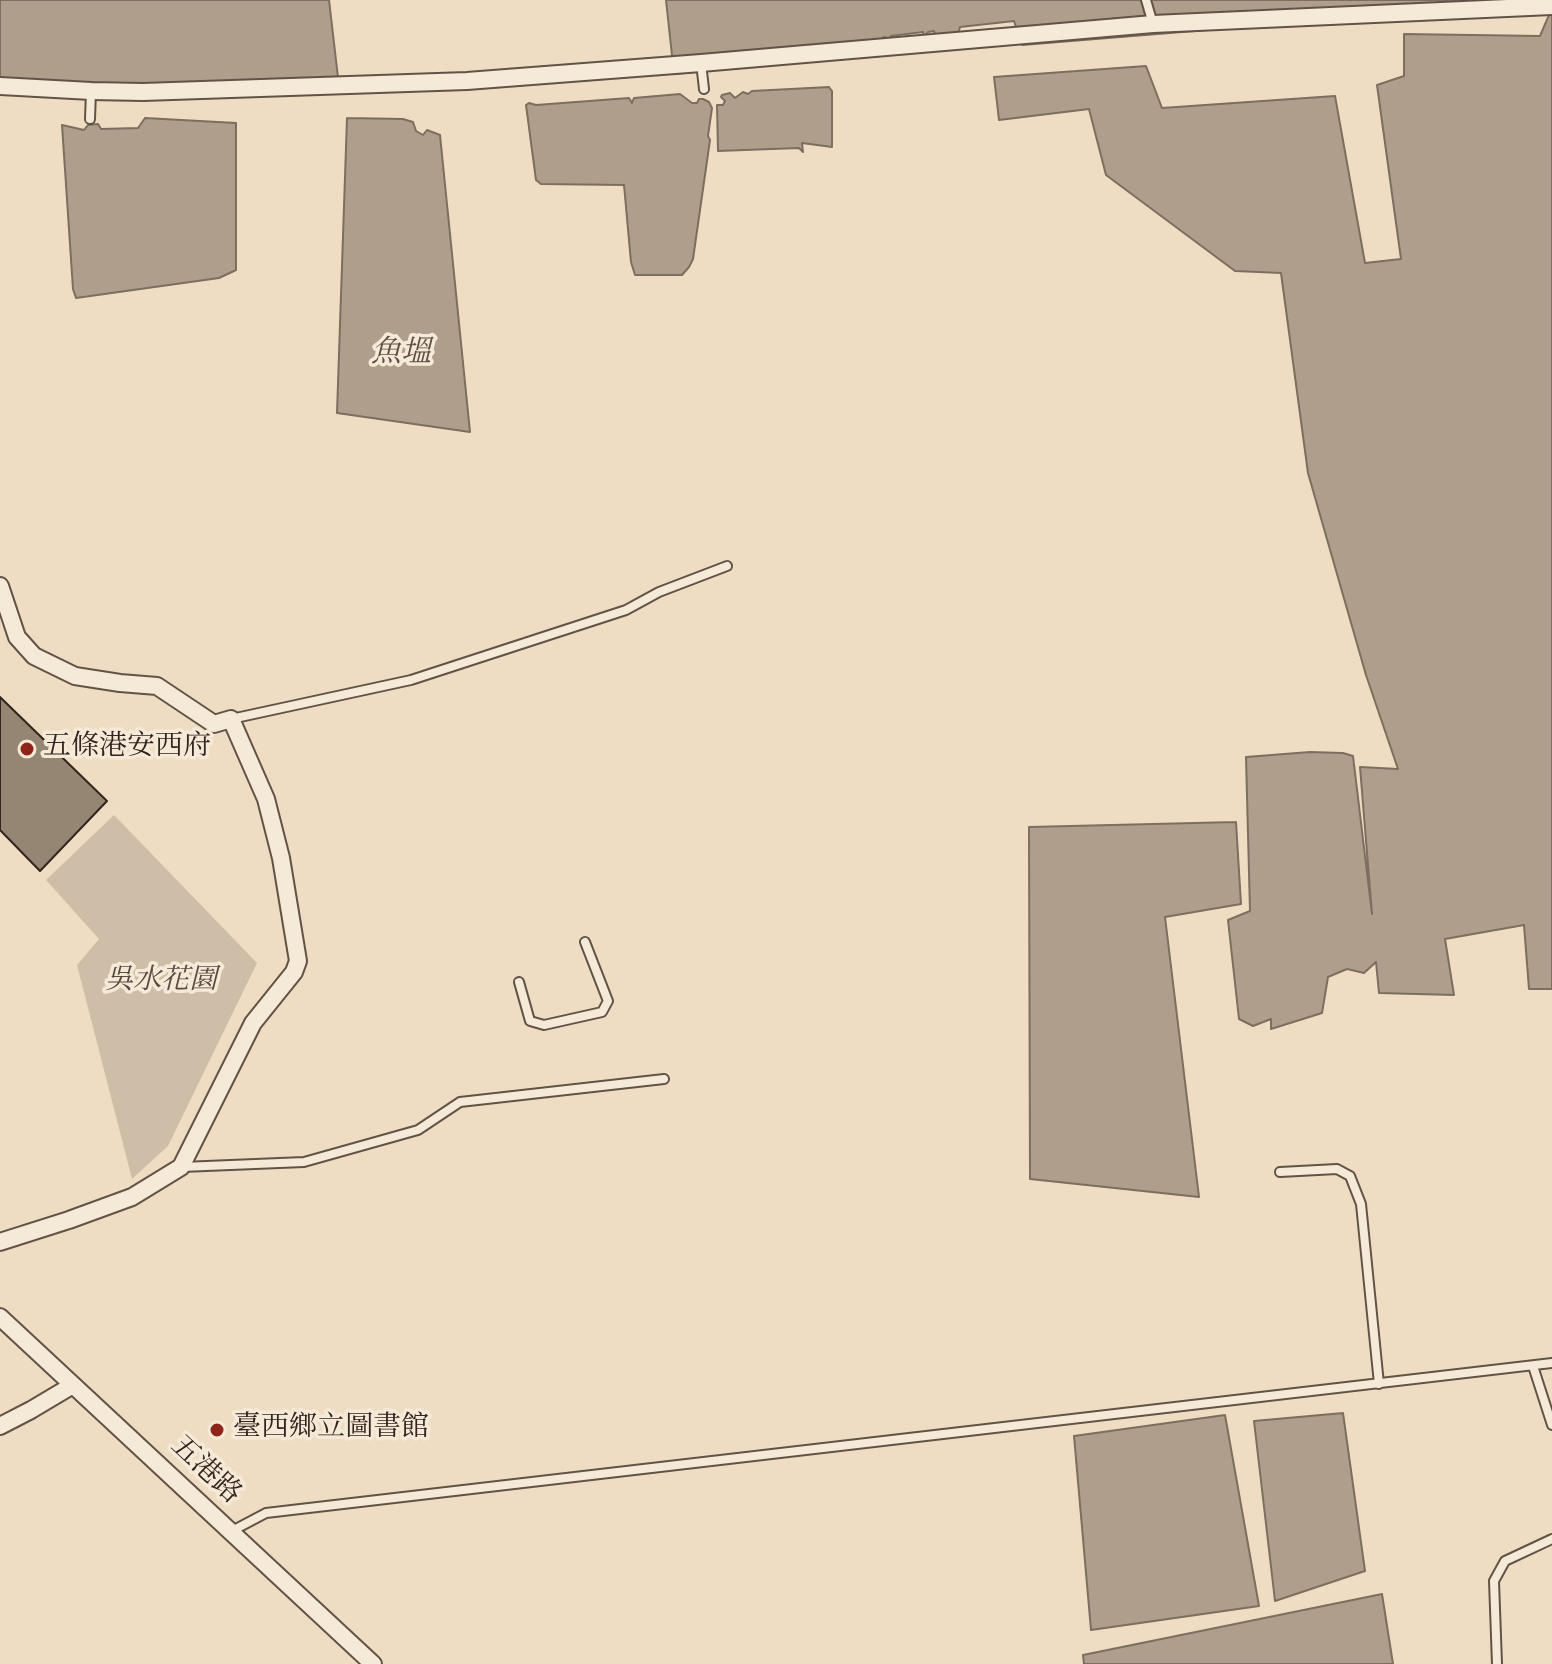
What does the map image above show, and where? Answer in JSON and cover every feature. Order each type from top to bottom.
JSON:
[{"type":"street","points":[[0,86],[143,92],[467,81],[1153,24],[1552,6]]},
{"type":"street","points":[[0,586],[17,637],[34,656],[75,676],[157,686],[214,724],[231,719],[266,799],[281,858],[298,961],[294,972],[253,1023],[181,1167],[132,1197],[0,1242]]},
{"type":"street","name":"五港路","points":[[0,1317],[373,1664]]},
{"type":"street","points":[[0,1426],[73,1385]]},
{"type":"lane","points":[[1146,0],[1153,24]]},
{"type":"lane","points":[[701,63],[704,89]]},
{"type":"lane","points":[[90,119],[91,91]]},
{"type":"lane","points":[[231,719],[411,680],[626,610],[659,592],[727,566]]},
{"type":"lane","points":[[519,982],[530,1021],[544,1025],[602,1012],[608,1001],[585,942]]},
{"type":"lane","points":[[181,1167],[304,1162],[418,1130],[460,1102],[664,1079]]},
{"type":"lane","points":[[1280,1172],[1337,1169],[1350,1176],[1361,1204],[1379,1384]]},
{"type":"lane","points":[[229,1533],[266,1513],[1552,1363]]},
{"type":"lane","points":[[1533,1366],[1552,1425]]},
{"type":"lane","points":[[1497,1664],[1494,1581],[1505,1561],[1552,1539]]},
{"type":"green space","name":"吳水花園","points":[[114,815],[257,963],[168,1146],[132,1179],[77,965],[99,939],[46,880]]},
{"type":"water","points":[[0,0],[329,0],[339,86],[0,91]]},
{"type":"water","points":[[666,0],[1552,2],[1022,45],[1014,21],[960,27],[958,34],[935,36],[934,31],[924,37],[923,32],[891,36],[890,39],[884,37],[881,39],[884,53],[674,74]]},
{"type":"water","points":[[1552,8],[1552,989],[1529,989],[1524,925],[1445,939],[1454,995],[1379,993],[1376,962],[1364,973],[1347,969],[1328,977],[1322,1013],[1271,1029],[1271,1019],[1253,1026],[1239,1019],[1228,920],[1250,911],[1246,757],[1310,752],[1353,756],[1372,914],[1360,767],[1398,769],[1366,675],[1308,473],[1281,273],[1235,271],[1106,175],[1089,109],[999,120],[994,77],[1146,66],[1162,108],[1335,96],[1365,263],[1401,259],[1377,85],[1404,76],[1404,34],[1540,36]]},
{"type":"water","points":[[829,87],[832,91],[832,147],[802,143],[803,152],[799,148],[718,151],[717,105],[723,105],[725,101],[722,95],[730,93],[735,98],[743,92]]},
{"type":"water","points":[[680,94],[692,103],[703,99],[712,108],[693,259],[682,275],[635,275],[624,185],[541,184],[536,180],[526,105],[629,98],[632,103],[634,98]]},
{"type":"water","points":[[145,118],[236,123],[236,270],[219,278],[76,298],[62,125],[84,130],[88,125],[98,124],[101,129],[138,128]]},
{"type":"water","name":"魚塭","points":[[347,118],[403,119],[413,122],[416,131],[423,135],[427,130],[440,135],[470,432],[337,413]]},
{"type":"water","points":[[1236,822],[1241,904],[1165,917],[1199,1197],[1030,1179],[1029,827]]},
{"type":"water","points":[[1343,1413],[1365,1571],[1275,1601],[1254,1421]]},
{"type":"water","points":[[1225,1415],[1259,1606],[1091,1630],[1074,1436]]},
{"type":"water","points":[[1382,1594],[1393,1664],[1084,1664],[1083,1655]]},
{"type":"building","name":"五條港安西府","points":[[0,697],[107,801],[40,871],[0,830]]},
{"type":"place","name":"五條港安西府","points":[[27,749]]},
{"type":"place","name":"臺西鄉立圖書館","points":[[217,1430]]}]
